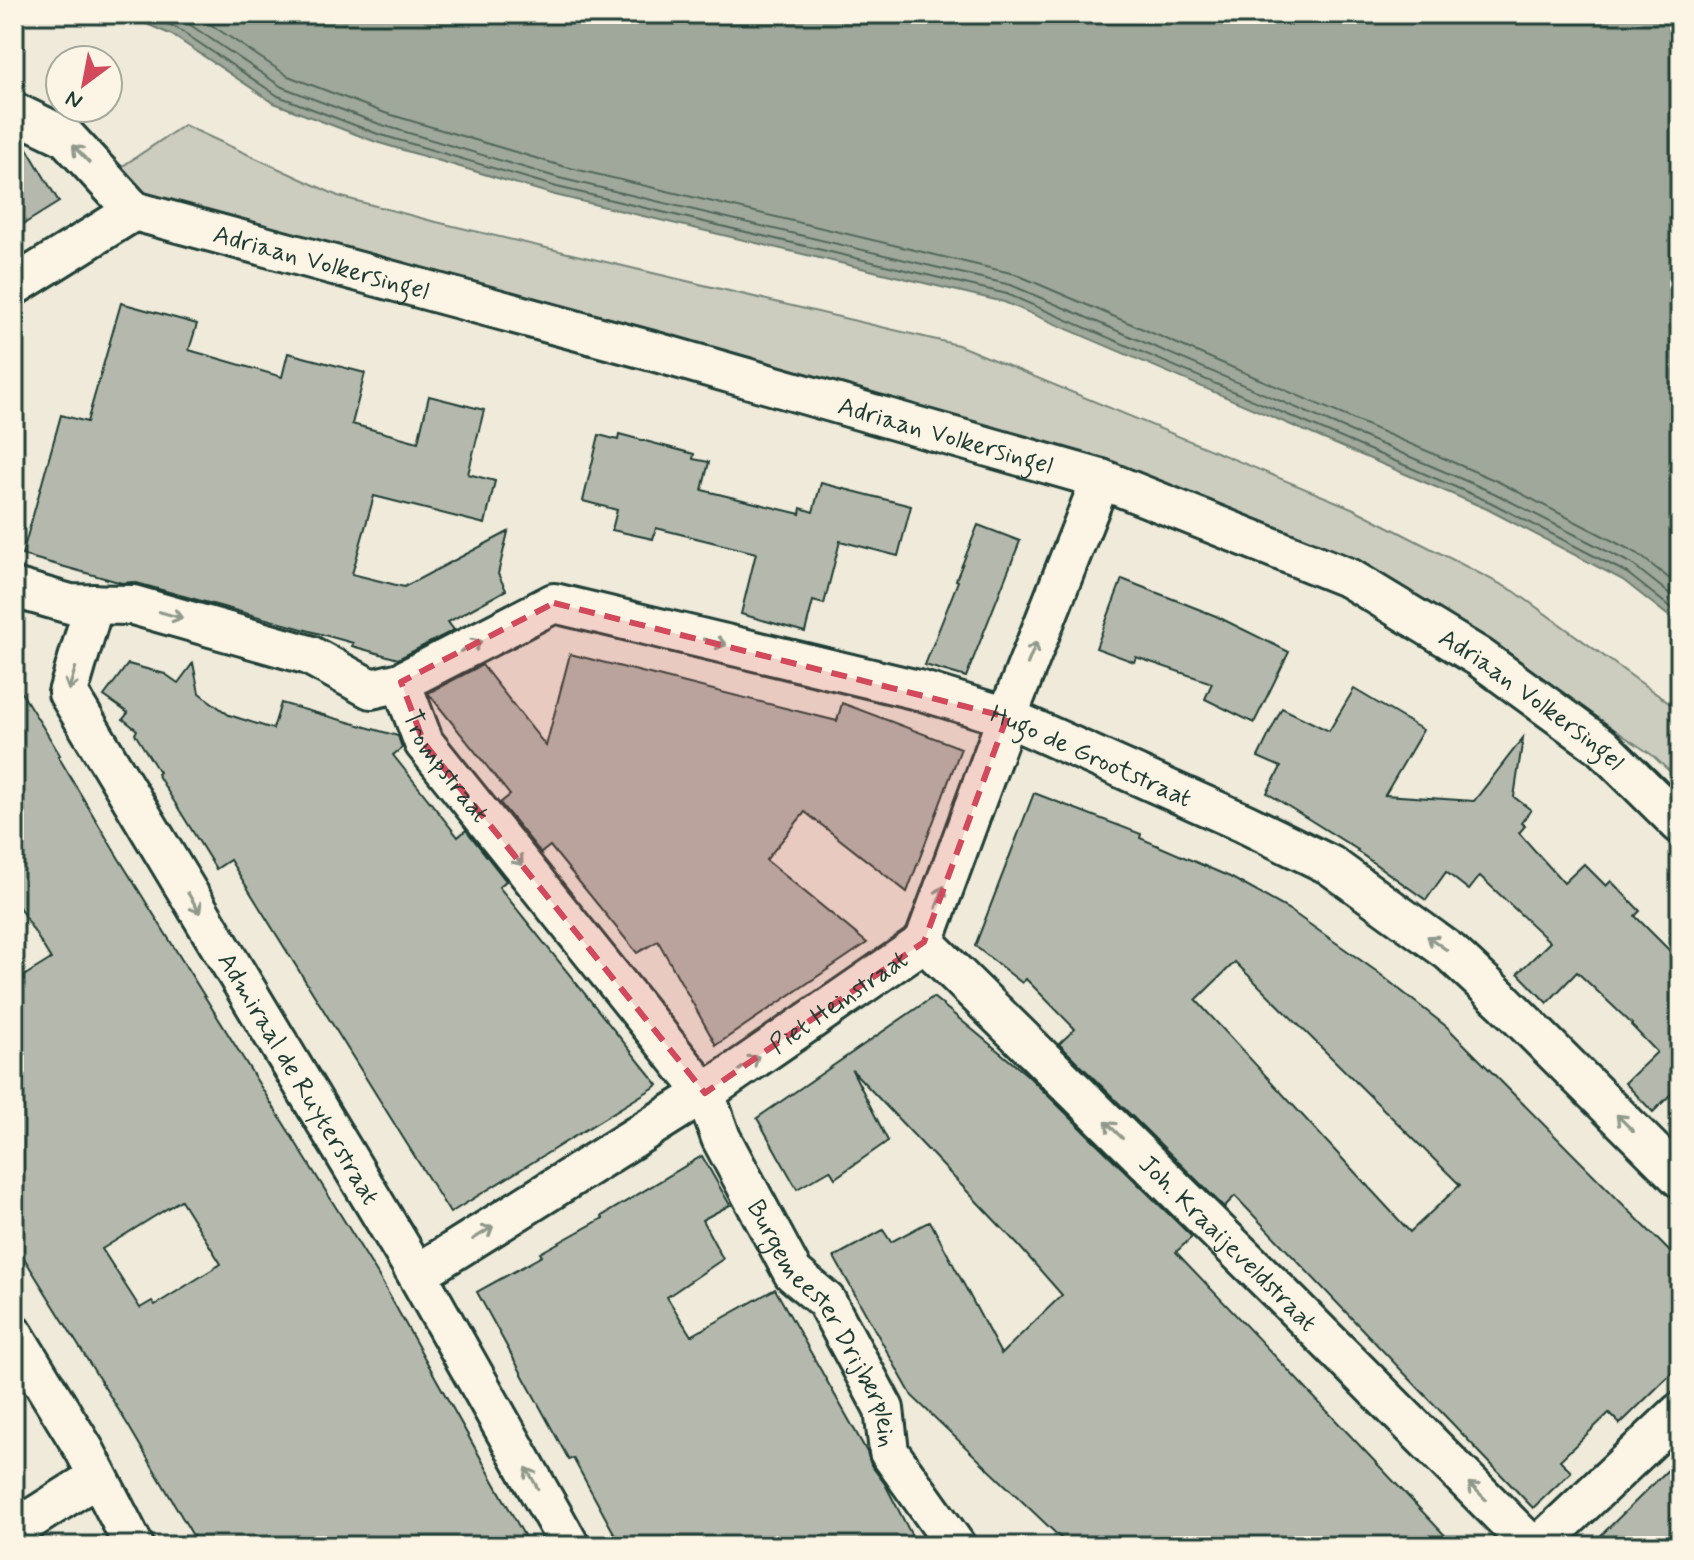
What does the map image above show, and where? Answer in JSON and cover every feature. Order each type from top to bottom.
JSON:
[{"type":"street","points":[[14,112],[66,137],[134,211],[14,286]]},
{"type":"street","name":"Adriaan Volkersingel","points":[[134,211],[656,352],[1101,479],[1349,578],[1479,657],[1601,746],[1680,824]]},
{"type":"street","name":"Piet Heinstraat","points":[[417,1274],[705,1093],[924,942],[1007,717],[1101,479]]},
{"type":"street","name":"Trompstraat","points":[[14,588],[70,604],[133,605],[309,655],[371,689],[401,682],[424,743],[705,1093]]},
{"type":"street","name":"Hugo de Grootstraat","points":[[401,682],[554,603],[922,691],[1007,717],[1330,865],[1450,952],[1680,1178]]},
{"type":"street","name":"Admiraal de Ruyterstraat","points":[[94,604],[68,693],[417,1274],[570,1546]]},
{"type":"street","name":"Joh. Kraaijeveldstraat","points":[[924,942],[1535,1546]]},
{"type":"street","name":"Burgemeester Drijberplein","points":[[705,1093],[721,1138],[793,1273],[826,1301],[884,1409],[889,1452],[956,1546]]},
{"type":"street","points":[[14,1335],[85,1451],[134,1546]]},
{"type":"street","points":[[1535,1546],[1680,1412]]},
{"type":"street","points":[[14,1530],[97,1477]]},
{"type":"highlighted area","points":[[554,603],[1007,717],[924,942],[705,1093],[424,743],[401,682]]},
{"type":"shaded area","points":[[184,125],[338,196],[958,345],[1354,509],[1514,591],[1680,711],[1680,781],[1652,755],[1487,650],[1341,578],[646,350],[213,213],[134,196],[111,174]]},
{"type":"water","points":[[124,14],[1680,14],[1680,625],[1623,580],[1487,509],[1004,302],[555,195],[376,142],[274,103],[172,35]]},
{"type":"building","points":[[14,136],[22,140],[59,202],[14,230]]},
{"type":"building","points":[[121,303],[197,324],[189,350],[282,377],[288,353],[365,373],[352,424],[418,442],[429,396],[484,410],[468,474],[495,481],[485,524],[374,496],[352,574],[404,587],[508,532],[498,574],[506,590],[448,622],[454,630],[398,659],[352,646],[353,643],[133,582],[122,583],[22,555],[61,415],[87,422]]},
{"type":"building","points":[[619,434],[694,454],[693,459],[709,462],[702,490],[800,514],[801,508],[813,512],[821,483],[911,506],[898,556],[840,541],[824,604],[813,601],[805,632],[741,614],[756,553],[656,528],[653,539],[612,530],[617,510],[583,501],[599,435],[618,440]]},
{"type":"building","points":[[978,525],[1020,541],[966,677],[925,665]]},
{"type":"building","points":[[1122,579],[1216,616],[1289,652],[1254,723],[1205,699],[1212,683],[1136,657],[1134,662],[1096,648]]},
{"type":"building","points":[[570,654],[837,721],[842,703],[961,748],[907,892],[805,812],[766,860],[867,943],[716,1045],[658,941],[637,953],[550,846],[541,853],[500,803],[510,795],[428,693],[482,665],[546,746]]},
{"type":"building","points":[[193,663],[199,693],[229,715],[273,729],[281,703],[398,736],[402,748],[393,755],[458,837],[466,830],[506,881],[499,887],[658,1085],[450,1213],[230,860],[216,869],[157,774],[159,772],[135,734],[137,730],[123,719],[128,713],[104,696],[128,664],[165,674],[178,683]]},
{"type":"building","points":[[14,681],[116,854],[378,1275],[530,1546],[199,1546],[14,1242],[14,982],[51,959],[14,899]],"holes":[[[181,1200],[221,1264],[155,1305],[152,1301],[140,1308],[102,1249]]]},
{"type":"building","points":[[1354,689],[1423,730],[1385,795],[1474,801],[1523,738],[1514,797],[1531,810],[1521,823],[1525,826],[1519,833],[1564,883],[1584,864],[1606,886],[1611,881],[1640,911],[1635,916],[1680,961],[1680,1085],[1653,1112],[1625,1083],[1657,1052],[1577,972],[1547,1003],[1518,973],[1550,942],[1480,876],[1469,890],[1446,872],[1426,900],[1358,850],[1267,793],[1281,767],[1258,757],[1282,708],[1329,731]]},
{"type":"building","points":[[1034,793],[1141,834],[1140,838],[1230,877],[1288,909],[1376,971],[1447,1027],[1680,1262],[1680,1365],[1620,1424],[1609,1413],[1560,1460],[1571,1472],[1533,1508],[1235,1196],[1224,1207],[1059,1044],[1075,1029],[1026,979],[1022,983],[975,946]],"holes":[[[1235,962],[1460,1185],[1410,1232],[1196,1000]]]},
{"type":"building","points":[[933,997],[1026,1074],[1192,1237],[1176,1252],[1455,1546],[1069,1546],[912,1396],[834,1257],[883,1230],[891,1242],[930,1221],[1001,1354],[1062,1295],[852,1070],[888,1141],[835,1178],[830,1170],[797,1189],[757,1118]]},
{"type":"building","points":[[702,1156],[730,1205],[702,1220],[723,1259],[667,1297],[691,1336],[775,1289],[912,1536],[894,1546],[621,1546],[573,1458],[569,1460],[477,1292],[542,1256],[540,1253]]},
{"type":"building","points":[[1680,1458],[1680,1546],[1590,1546],[1634,1503]]}]
